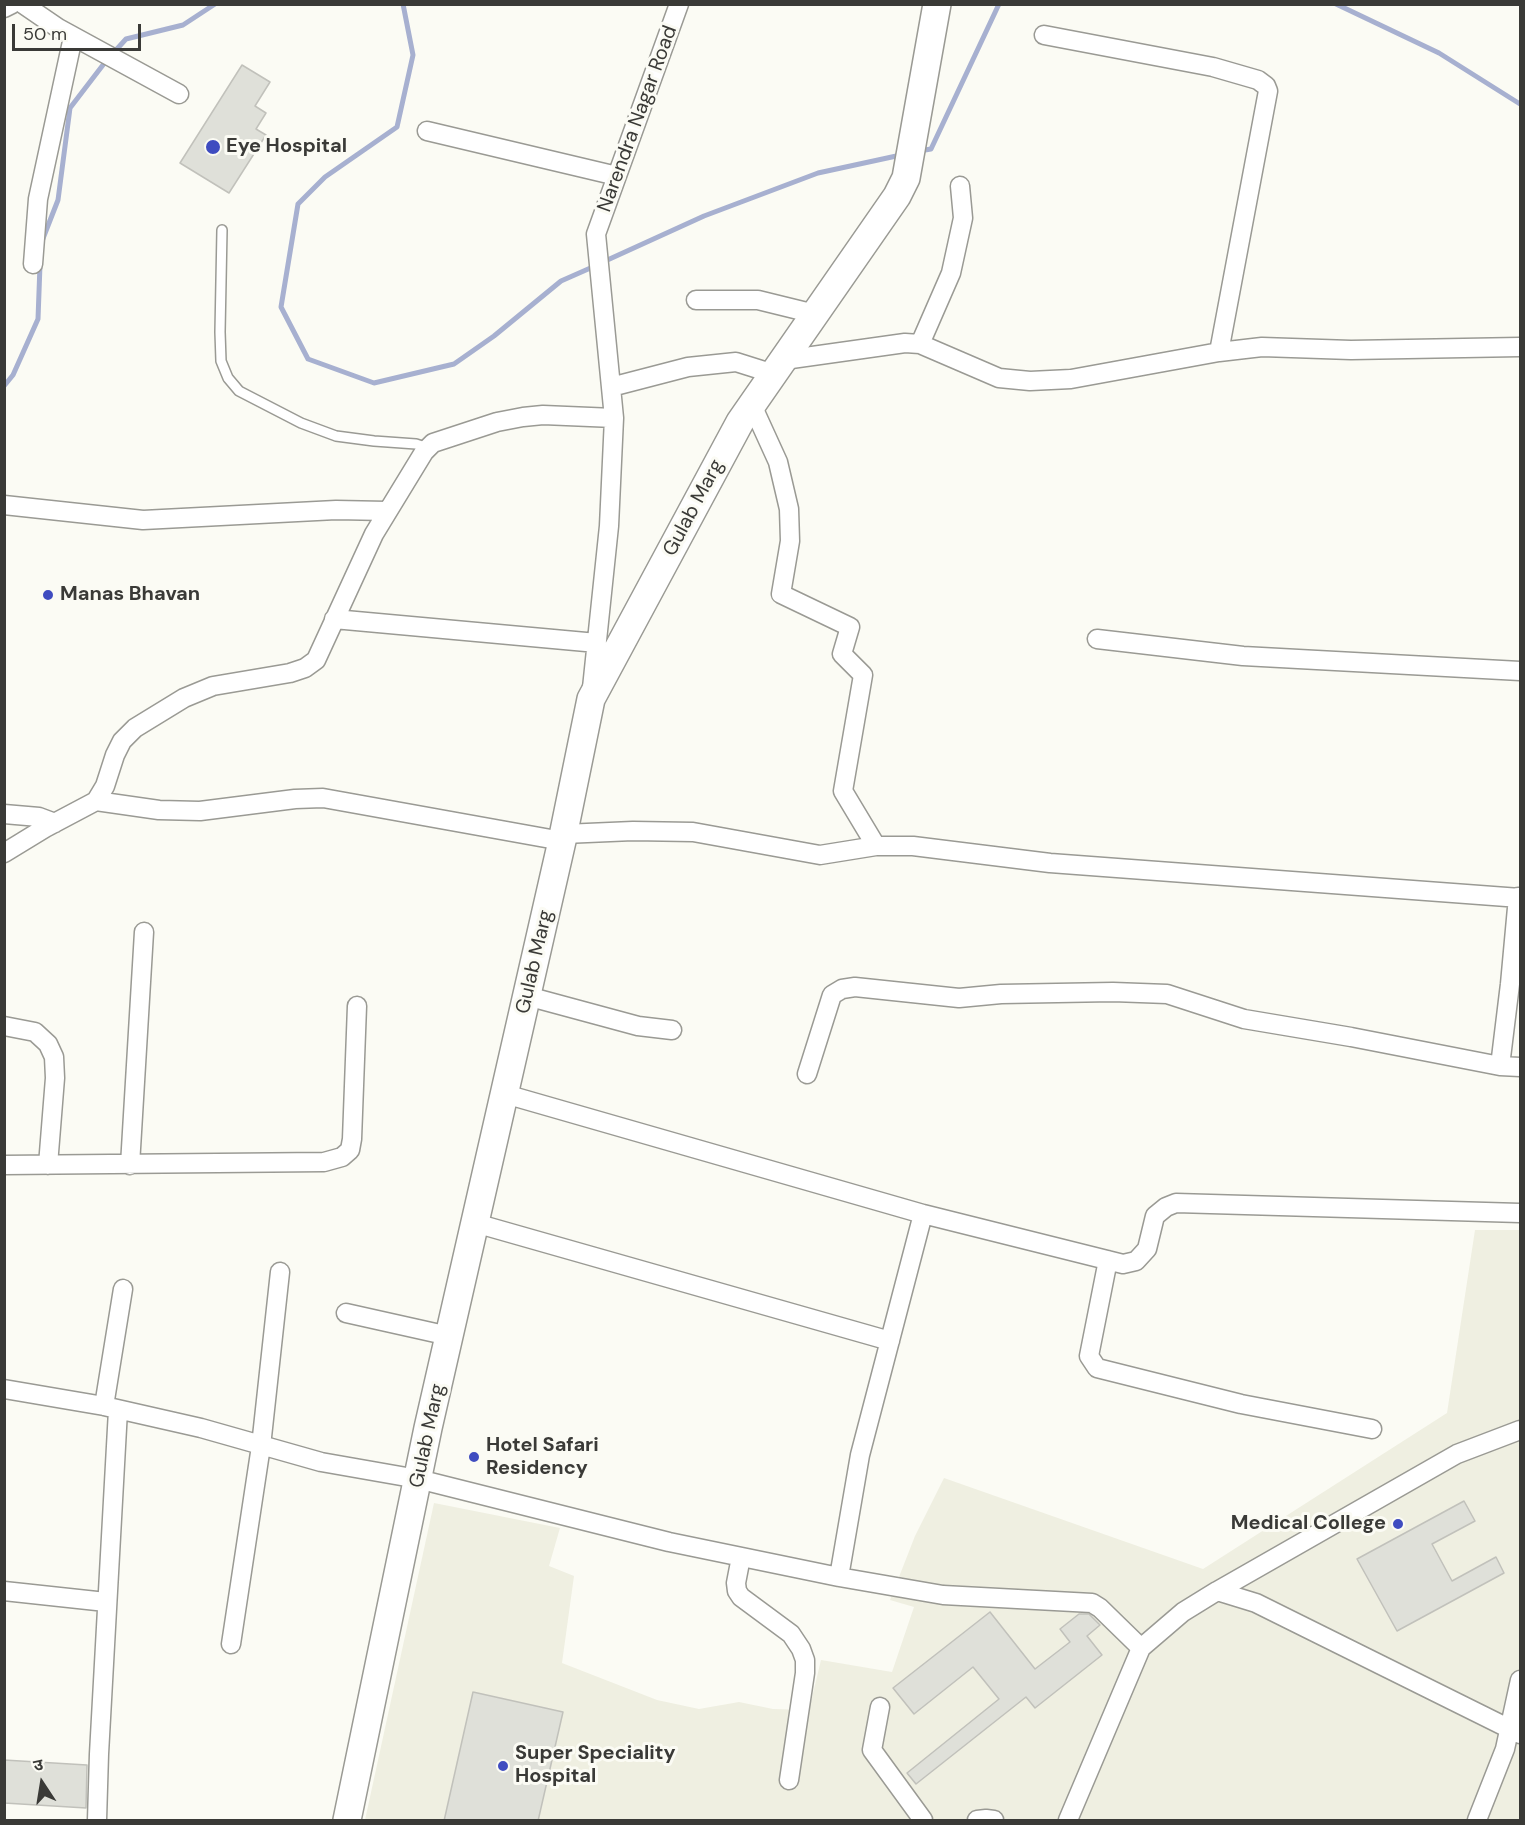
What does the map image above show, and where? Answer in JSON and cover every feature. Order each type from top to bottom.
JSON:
[{"type":"street","points":[[4,8],[12,4]]},
{"type":"street","points":[[23,4],[73,36],[179,94]]},
{"type":"street","name":"Narendra Nagar Road","points":[[611,387],[596,234],[679,4]]},
{"type":"street","name":"Gulab Marg","points":[[347,1821],[449,1336],[563,838],[591,699],[740,422],[897,196],[906,177],[914,140],[937,4]]},
{"type":"street","points":[[1044,35],[1213,68],[1258,80],[1266,86],[1268,91],[1219,352]]},
{"type":"street","points":[[33,264],[38,199],[73,36]]},
{"type":"street","points":[[427,131],[617,176]]},
{"type":"street","points":[[920,344],[951,273],[963,218],[960,186]]},
{"type":"street","points":[[696,300],[758,300],[815,314]]},
{"type":"street","points":[[591,699],[609,526],[614,418],[611,387],[688,367],[736,362],[779,367],[905,343],[920,344],[999,378],[1030,381],[1071,379],[1219,352],[1262,347],[1351,350],[1521,347]]},
{"type":"street","points":[[752,405],[777,462],[789,509],[790,541],[781,594],[850,627],[842,654],[863,675],[843,791],[876,846]]},
{"type":"street","points":[[4,853],[96,801],[105,786],[122,741],[135,728],[184,698],[213,686],[290,673],[305,668],[316,660],[364,553],[387,511],[433,443],[496,422],[523,417],[543,415],[614,418]]},
{"type":"street","points":[[4,505],[143,520],[336,510],[387,511]]},
{"type":"street","points":[[334,619],[597,643]]},
{"type":"street","points":[[1097,639],[1243,656],[1521,671]]},
{"type":"street","points":[[96,801],[159,810],[200,811],[295,799],[323,798],[563,838],[633,831],[693,832],[820,855],[876,846],[914,846],[1050,863],[1519,897],[1515,984],[1500,1066]]},
{"type":"street","points":[[4,814],[39,817],[55,823]]},
{"type":"street","points":[[130,1165],[144,932]]},
{"type":"street","points":[[807,1074],[832,995],[842,988],[855,987],[959,998],[1012,994],[1113,992],[1167,994],[1244,1019],[1500,1066],[1521,1067]]},
{"type":"street","points":[[527,996],[638,1026],[672,1030]]},
{"type":"street","points":[[4,1165],[324,1162],[342,1157],[350,1150],[352,1139],[357,1006]]},
{"type":"street","points":[[4,1026],[35,1032],[48,1044],[54,1057],[55,1078],[48,1165]]},
{"type":"street","points":[[505,1094],[923,1214],[1123,1264],[1136,1261],[1147,1249],[1155,1216],[1166,1207],[1176,1203],[1521,1213]]},
{"type":"street","points":[[840,1577],[860,1455],[923,1214]]},
{"type":"street","points":[[475,1223],[890,1341]]},
{"type":"street","points":[[1108,1260],[1089,1356],[1097,1368],[1241,1404],[1372,1429]]},
{"type":"street","points":[[231,1644],[261,1446],[280,1272]]},
{"type":"street","points":[[97,1821],[111,1408],[123,1289]]},
{"type":"street","points":[[346,1313],[449,1336]]},
{"type":"street","points":[[4,1389],[111,1408],[201,1428],[321,1462],[418,1479],[669,1542],[840,1577],[943,1596],[1092,1603],[1141,1648]]},
{"type":"street","points":[[1068,1821],[1141,1648],[1183,1612],[1456,1454],[1521,1430]]},
{"type":"street","points":[[741,1557],[736,1591],[791,1635],[801,1648],[805,1660],[789,1780]]},
{"type":"street","points":[[4,1591],[106,1602]]},
{"type":"street","points":[[1217,1592],[1256,1603],[1516,1732]]},
{"type":"street","points":[[1477,1821],[1505,1749],[1516,1732],[1521,1680]]},
{"type":"street","points":[[880,1707],[872,1750],[923,1821]]},
{"type":"street","points":[[977,1821],[986,1819],[994,1821]]},
{"type":"lane","points":[[222,230],[221,361],[228,378],[239,391],[301,423],[336,436],[416,444],[428,448]]},
{"type":"shaded area","name":"Medical College","points":[[1475,1230],[1520,1230],[1520,1820],[365,1820],[434,1503],[560,1528],[549,1566],[574,1576],[562,1663],[657,1700],[699,1709],[739,1702],[773,1709],[809,1710],[821,1660],[892,1672],[914,1607],[890,1600],[915,1536],[944,1478],[1203,1569],[1447,1413]]},
{"type":"building","points":[[242,65],[270,82],[255,106],[266,113],[256,129],[266,135],[229,193],[180,163]]},
{"type":"building","points":[[1464,1501],[1475,1521],[1432,1544],[1452,1581],[1496,1557],[1504,1573],[1397,1631],[1357,1559]]},
{"type":"building","points":[[990,1612],[1035,1669],[1070,1642],[1060,1629],[1079,1614],[1089,1614],[1100,1625],[1087,1636],[1102,1655],[1035,1708],[1026,1697],[916,1784],[907,1773],[999,1699],[973,1667],[914,1714],[893,1688]]},
{"type":"building","name":"Super Speciality Hospital","points":[[473,1692],[563,1712],[538,1821],[444,1821]]},
{"type":"building","points":[[4,1760],[87,1765],[86,1808],[4,1803]]},
{"type":"waterway","points":[[42,241],[58,200],[70,108],[126,39],[183,25],[215,4]]},
{"type":"waterway","points":[[403,4],[413,55],[397,127],[325,177],[298,204],[281,307],[308,359],[374,383],[454,364],[494,336],[561,281],[595,266]]},
{"type":"waterway","points":[[919,151],[931,149],[999,4]]},
{"type":"waterway","points":[[1336,4],[1439,53],[1520,104]]},
{"type":"waterway","points":[[603,262],[704,216],[818,173],[901,155]]},
{"type":"waterway","points":[[4,386],[13,375],[38,319],[40,265]]},
{"type":"place","name":"Eye Hospital","points":[[213,147]]},
{"type":"place","name":"Manas Bhavan","points":[[48,595]]},
{"type":"place","name":"Hotel Safari Residency","points":[[474,1457]]},
{"type":"place","name":"Medical College","points":[[1398,1524]]},
{"type":"place","name":"Super Speciality Hospital","points":[[503,1766]]}]
